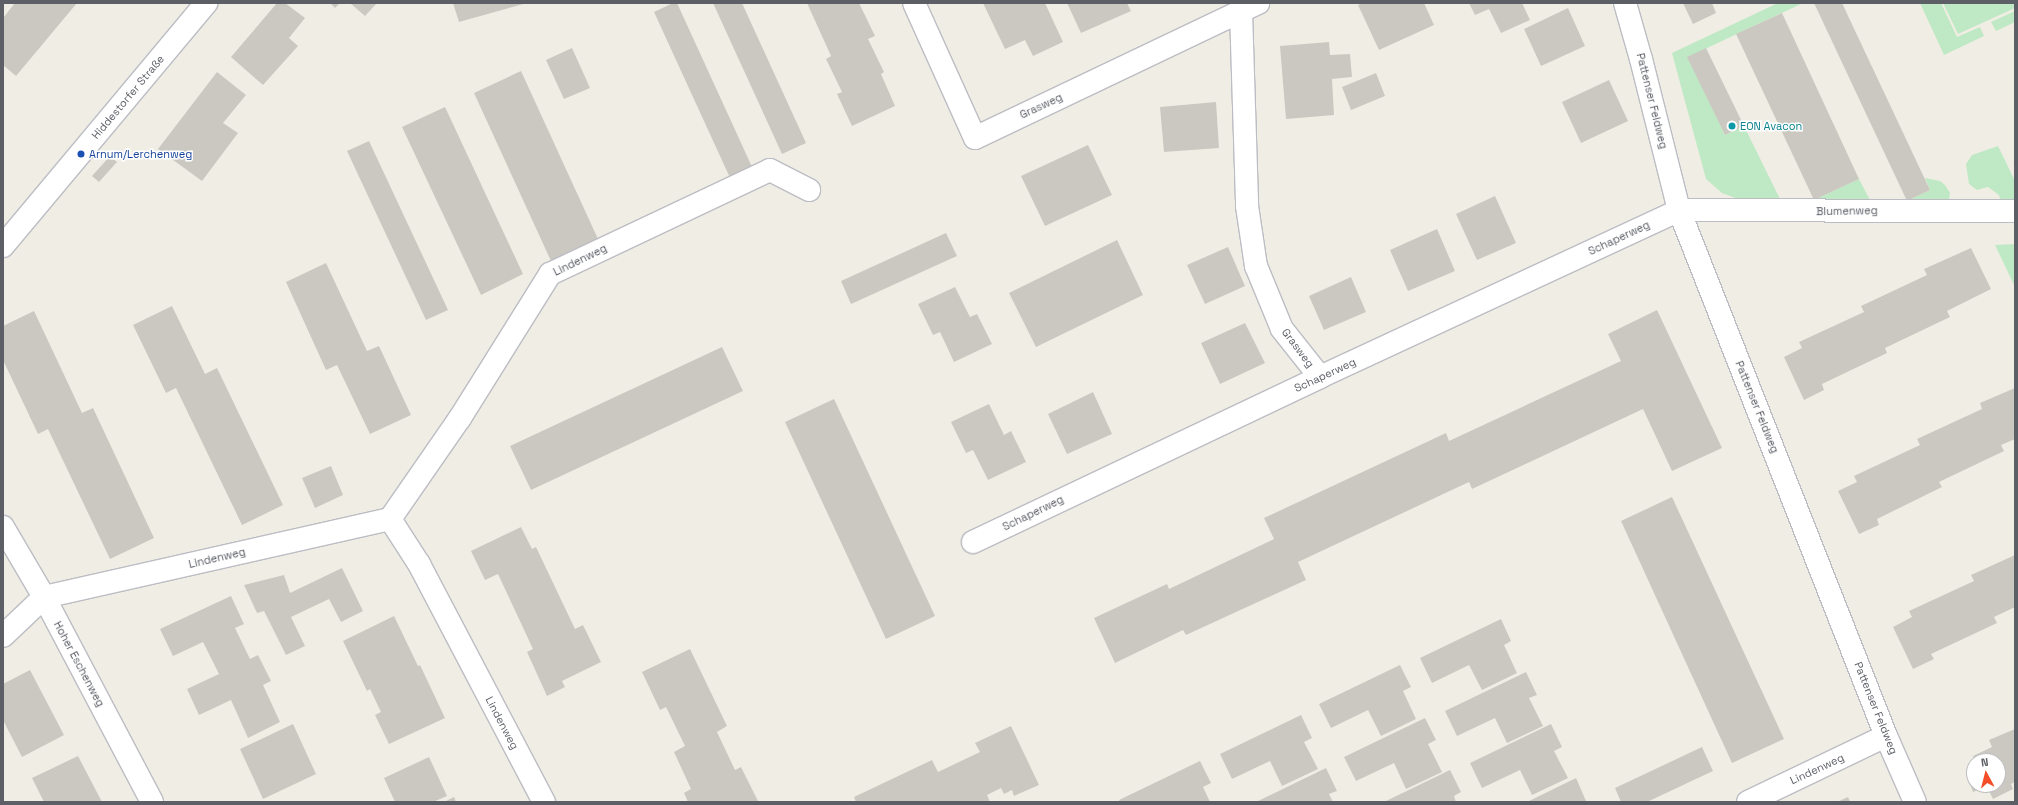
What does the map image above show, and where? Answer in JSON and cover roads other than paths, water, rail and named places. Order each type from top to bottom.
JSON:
[{"type":"street","name":"Hiddestorfer Straße","points":[[3,246],[206,3]]},
{"type":"street","name":"Grasweg","points":[[914,3],[974,138],[1250,7],[1247,206],[1256,266],[1282,329],[1320,377]]},
{"type":"street","name":"Pattenser Feldweg","points":[[1625,3],[1641,59],[1679,210],[1886,736],[1915,802]]},
{"type":"street","name":"Lindenweg","points":[[44,597],[390,519],[460,418],[550,274],[770,170],[809,190]]},
{"type":"street","name":"Blumenweg","points":[[1679,210],[2015,211]]},
{"type":"street","name":"Schaperweg","points":[[973,542],[1320,377],[1679,210]]},
{"type":"street","name":"Lindenweg","points":[[390,519],[419,564],[544,802]]},
{"type":"street","name":"Hoher Eschenweg","points":[[3,527],[44,597],[152,802]]},
{"type":"street","points":[[3,636],[44,597]]},
{"type":"street","name":"Lindenweg","points":[[1748,802],[1886,736]]},
{"type":"place","name":"EON Avacon","points":[[1732,126]]},
{"type":"place","name":"Arnum/Lerchenweg","points":[[81,154]]}]
